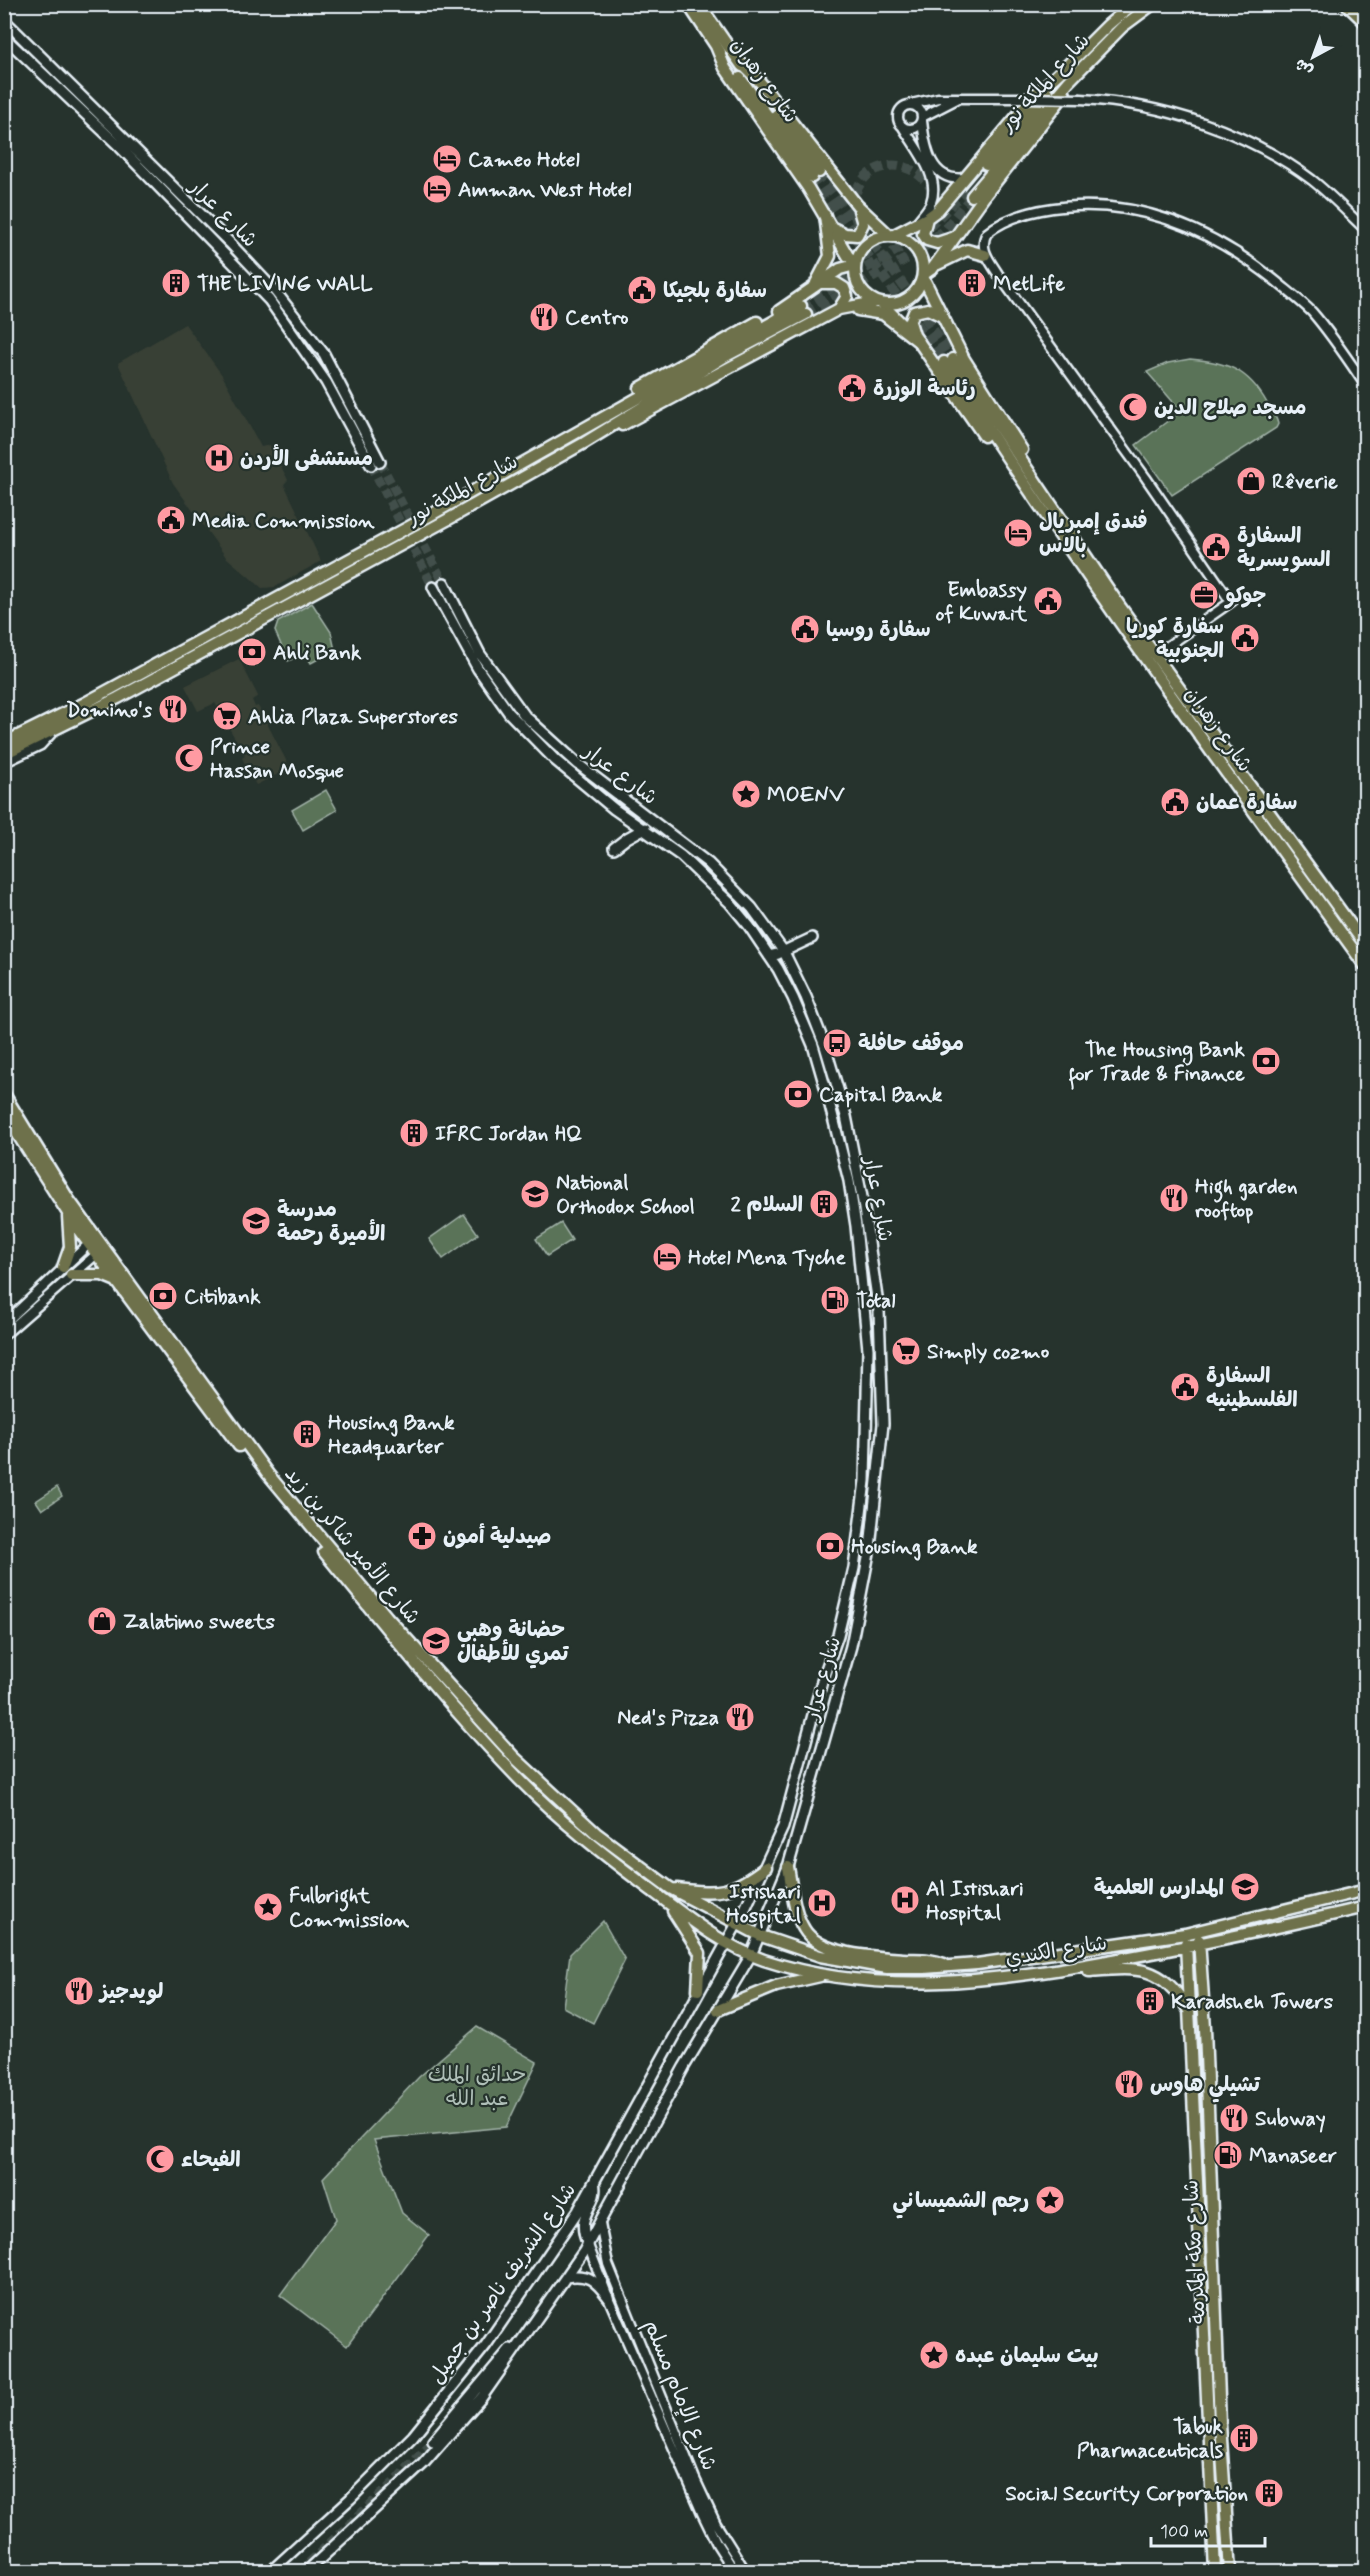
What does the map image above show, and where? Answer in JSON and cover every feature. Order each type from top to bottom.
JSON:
[{"type":"main road","name":"شارع زهران","points":[[688,4],[716,46],[815,174],[699,4]]},
{"type":"main road","name":"شارع الملكة نور","points":[[968,188],[1028,103],[1058,72],[1131,10],[1153,4]]},
{"type":"main road","points":[[1346,4],[1364,21]]},
{"type":"main road","name":"شارع الملكة نور","points":[[968,188],[1040,114],[1131,10]]},
{"type":"main road","name":"شارع عرار","points":[[4,20],[230,243],[275,291],[324,354],[375,463],[326,382],[269,300],[120,147],[4,37]]},
{"type":"main road","points":[[716,46],[729,74],[825,215],[845,252],[855,263]]},
{"type":"main road","points":[[610,426],[622,425],[638,419],[838,309],[903,302],[919,287],[923,276],[923,264],[913,245],[891,235],[857,205],[760,82],[739,61]]},
{"type":"main road","points":[[923,276],[935,265],[1078,79],[1083,67]]},
{"type":"main road","points":[[917,338],[879,303],[861,291],[854,274],[855,263],[860,251],[867,243],[916,224],[968,188]]},
{"type":"main road","points":[[833,228],[850,236],[859,233],[863,224],[857,205]]},
{"type":"main road","points":[[816,286],[830,256],[825,215]]},
{"type":"main road","points":[[927,218],[923,234],[927,240],[937,243],[955,237]]},
{"type":"main road","points":[[935,265],[967,250],[985,255]]},
{"type":"main road","points":[[611,413],[622,400],[816,286],[844,267],[855,263]]},
{"type":"main road","points":[[923,276],[940,315],[964,359],[1026,457],[1027,470]]},
{"type":"main road","points":[[816,286],[836,283],[844,288],[847,296],[838,309]]},
{"type":"main road","points":[[940,315],[928,309],[914,312],[910,322],[917,338],[999,457],[1012,466]]},
{"type":"main road","name":"شارع الملكة نور","points":[[4,743],[429,516],[611,413],[804,310],[455,516],[51,733],[4,754]]},
{"type":"main road","points":[[825,316],[843,311],[870,310],[891,320],[917,338]]},
{"type":"main road","name":"شارع زهران","points":[[1365,946],[1155,655],[949,360],[1012,466],[1199,738],[1245,798],[1365,967]]},
{"type":"main road","name":"شارع عرار","points":[[444,583],[480,654],[525,716],[561,751],[719,873],[752,908],[783,952],[806,997],[825,1046],[846,1116],[863,1202],[879,1311],[883,1424],[873,1527],[855,1625],[788,1867],[752,1955]]},
{"type":"main road","name":"شارع عرار","points":[[433,587],[481,675],[509,713],[555,760],[614,809],[681,856],[710,883],[749,926],[793,998],[813,1045],[839,1135],[849,1181],[868,1349],[865,1481],[854,1568],[838,1635],[822,1681],[783,1827],[726,1941]]},
{"type":"main road","points":[[4,737],[28,732]]},
{"type":"main road","points":[[4,762],[40,745],[51,733]]},
{"type":"main road","points":[[614,848],[642,829],[656,824]]},
{"type":"main road","points":[[769,956],[812,938]]},
{"type":"main road","name":"شارع الأمير شاكر بن زيد","points":[[4,1094],[100,1251],[268,1473],[410,1644],[506,1749],[568,1809],[670,1888],[760,1936]]},
{"type":"main road","name":"شارع الأمير شاكر بن زيد","points":[[6,1116],[67,1213],[93,1241]]},
{"type":"main road","points":[[67,1213],[70,1247],[67,1271],[97,1275],[115,1281]]},
{"type":"main road","name":"شارع الأمير شاكر بن زيد","points":[[100,1251],[115,1281],[264,1478],[449,1703],[550,1808],[626,1872],[691,1920],[752,1955]]},
{"type":"main road","points":[[670,1888],[723,1892],[736,1888],[765,1867]]},
{"type":"main road","points":[[788,1867],[800,1921],[810,1938],[817,1944],[868,1956],[925,1959],[950,1966]]},
{"type":"main road","name":"شارع الكندي","points":[[760,1936],[844,1962],[886,1968],[950,1966],[1076,1951],[1185,1934],[1365,1890]]},
{"type":"main road","points":[[666,1901],[700,1953],[698,1990]]},
{"type":"main road","name":"شارع الكندي","points":[[752,1955],[823,1975],[937,1984],[1020,1977],[1186,1948],[1365,1907]]},
{"type":"main road","name":"شارع مكة المكرمة","points":[[1198,1931],[1230,2571]]},
{"type":"main road","name":"شارع مكة المكرمة","points":[[1185,1934],[1215,2571]]},
{"type":"main road","name":"شارع الشريف ناصر بن جميل","points":[[270,2571],[350,2499],[430,2416],[486,2345],[568,2228],[726,1941]]},
{"type":"main road","name":"شارع الشريف ناصر بن جميل","points":[[306,2571],[384,2502],[432,2454],[482,2397],[588,2245],[684,2067],[752,1955]]},
{"type":"main road","points":[[1052,1971],[1148,1971],[1173,1986],[1189,2010]]},
{"type":"main road","points":[[718,2010],[776,1986],[823,1975]]},
{"type":"main road","points":[[588,2245],[582,2224],[595,2193],[594,2182]]},
{"type":"main road","points":[[566,2277],[578,2275],[594,2279],[608,2297]]},
{"type":"main road","name":"شارع الشريف ناصر بن جميل","points":[[433,2441],[522,2337]]},
{"type":"street","points":[[916,224],[932,200],[933,183],[929,171],[899,121],[898,114],[902,108],[930,98],[1026,98],[1117,102],[1164,111],[1243,140],[1280,159],[1312,181],[1365,230]]},
{"type":"street","points":[[903,127],[914,128],[922,119],[958,99]]},
{"type":"street","points":[[911,104],[919,108],[926,145],[938,172],[968,188]]},
{"type":"street","points":[[1155,655],[1231,602],[1153,488],[985,255],[984,239],[989,231],[1026,214],[1052,208],[1086,206],[1118,207],[1180,223],[1250,262],[1292,294],[1316,318],[1365,386]]},
{"type":"street","points":[[4,1335],[93,1241]]},
{"type":"street","points":[[4,1324],[67,1271],[100,1251]]},
{"type":"street","name":"شارع الإمام مسلم","points":[[600,2224],[608,2264],[695,2479],[716,2524],[746,2571]]},
{"type":"street","name":"شارع الإمام مسلم","points":[[588,2245],[608,2297],[702,2513],[717,2544],[735,2571]]},
{"type":"shaded area","name":"مستشفى الأردن","points":[[185,324],[222,375],[261,447],[270,445],[288,480],[284,484],[321,561],[275,587],[262,588],[226,557],[173,483],[118,363]]},
{"type":"shaded area","points":[[239,659],[258,696],[252,700],[255,707],[258,706],[290,768],[256,785],[242,758],[245,756],[215,703],[198,711],[185,686]]},
{"type":"green space","points":[[1190,359],[1226,365],[1244,375],[1260,391],[1278,424],[1276,428],[1172,495],[1136,445],[1181,411],[1147,372],[1168,363]]},
{"type":"green space","points":[[312,603],[331,632],[335,650],[311,663],[305,653],[288,661],[275,631],[278,622]]},
{"type":"green space","points":[[326,790],[337,810],[303,830],[292,810]]},
{"type":"green space","points":[[464,1214],[478,1234],[443,1259],[429,1239]]},
{"type":"green space","points":[[561,1223],[572,1240],[547,1256],[536,1239]]},
{"type":"green space","points":[[57,1487],[62,1496],[42,1510],[36,1501]]},
{"type":"green space","points":[[603,1921],[625,1960],[593,2023],[563,2007],[570,1954]]},
{"type":"green space","name":"حدائق الملك عبد الله","points":[[477,2027],[537,2062],[506,2127],[374,2140],[402,2213],[429,2235],[347,2346],[280,2295],[336,2219],[323,2178],[419,2077]]},
{"type":"tunnel","points":[[857,222],[854,205],[857,190],[864,179],[875,170],[888,166],[902,166],[916,173],[929,185],[936,200],[936,216]]},
{"type":"tunnel","points":[[819,172],[893,270],[953,359]]},
{"type":"tunnel","points":[[812,177],[944,362]]},
{"type":"tunnel","points":[[801,306],[919,237],[966,190]]},
{"type":"tunnel","points":[[806,314],[917,253],[945,229],[972,196]]},
{"type":"tunnel","points":[[380,462],[444,583]]},
{"type":"tunnel","points":[[371,465],[433,587]]},
{"type":"tunnel","points":[[299,2572],[393,2483],[433,2441]]},
{"type":"place","name":"Cameo Hotel","points":[[447,159]]},
{"type":"place","name":"Amman West Hotel","points":[[437,189]]},
{"type":"place","name":"THE LIVING WALL","points":[[176,283]]},
{"type":"place","name":"MetLife","points":[[972,283]]},
{"type":"place","name":"سفارة بلجيكا","points":[[642,290]]},
{"type":"place","name":"Centro","points":[[544,317]]},
{"type":"place","name":"رئاسة الوزرة","points":[[852,388]]},
{"type":"place","name":"مسجد صلاح الدين","points":[[1133,407]]},
{"type":"place","name":"مستشفى الأردن","points":[[219,458]]},
{"type":"place","name":"Rêverie","points":[[1251,481]]},
{"type":"place","name":"Media Commission","points":[[171,520]]},
{"type":"place","name":"فندق إمبريال بالاس","points":[[1018,533]]},
{"type":"place","name":"السفارة السويسرية","points":[[1216,547]]},
{"type":"place","name":"جوكو","points":[[1204,595]]},
{"type":"place","name":"Embassy of Kuwait","points":[[1048,601]]},
{"type":"place","name":"سفارة روسيا","points":[[805,629]]},
{"type":"place","name":"سفارة كوريا الجنوبية","points":[[1245,638]]},
{"type":"place","name":"Ahli Bank","points":[[252,652]]},
{"type":"place","name":"Domino's","points":[[173,709]]},
{"type":"place","name":"Ahlia Plaza Superstores","points":[[227,716]]},
{"type":"place","name":"Prince Hassan Mosque","points":[[189,758]]},
{"type":"place","name":"MOENV","points":[[746,794]]},
{"type":"place","name":"سفارة عمان","points":[[1175,802]]},
{"type":"place","name":"موقف حافلة","points":[[837,1043]]},
{"type":"place","name":"The Housing Bank for Trade & Finance","points":[[1266,1061]]},
{"type":"place","name":"Capital Bank","points":[[798,1094]]},
{"type":"place","name":"IFRC Jordan HQ","points":[[414,1133]]},
{"type":"place","name":"National Orthodox School","points":[[535,1194]]},
{"type":"place","name":"High garden rooftop","points":[[1174,1198]]},
{"type":"place","name":"السلام 2","points":[[824,1204]]},
{"type":"place","name":"مدرسة الأميرة رحمة","points":[[256,1221]]},
{"type":"place","name":"Hotel Mena Tyche","points":[[667,1257]]},
{"type":"place","name":"Citibank","points":[[163,1296]]},
{"type":"place","name":"Total","points":[[835,1300]]},
{"type":"place","name":"Simply cozmo","points":[[906,1351]]},
{"type":"place","name":"السفارة الفلسطينيه","points":[[1185,1387]]},
{"type":"place","name":"Housing Bank Headquarter","points":[[307,1434]]},
{"type":"place","name":"صيدلية أمون","points":[[422,1536]]},
{"type":"place","name":"Housing Bank","points":[[830,1546]]},
{"type":"place","name":"Zalatimo sweets","points":[[102,1621]]},
{"type":"place","name":"حضانة وهبي تمري للأطفال","points":[[436,1641]]},
{"type":"place","name":"Ned's Pizza","points":[[740,1717]]},
{"type":"place","name":"المدارس العلمية","points":[[1245,1887]]},
{"type":"place","name":"Al Istishari Hospital","points":[[905,1900]]},
{"type":"place","name":"Istishari Hospital","points":[[822,1903]]},
{"type":"place","name":"Fulbright Commission","points":[[268,1907]]},
{"type":"place","name":"لويدجيز","points":[[79,1991]]},
{"type":"place","name":"Karadsheh Towers","points":[[1150,2001]]},
{"type":"place","name":"تشيلي هاوس","points":[[1129,2084]]},
{"type":"place","name":"Subway","points":[[1234,2118]]},
{"type":"place","name":"Manaseer","points":[[1228,2155]]},
{"type":"place","name":"الفيحاء","points":[[160,2159]]},
{"type":"place","name":"رجم الشميساني","points":[[1050,2200]]},
{"type":"place","name":"بيت سليمان عبده","points":[[934,2355]]},
{"type":"place","name":"Tabuk Pharmaceuticals","points":[[1244,2438]]},
{"type":"place","name":"Social Security Corporation","points":[[1269,2493]]}]
